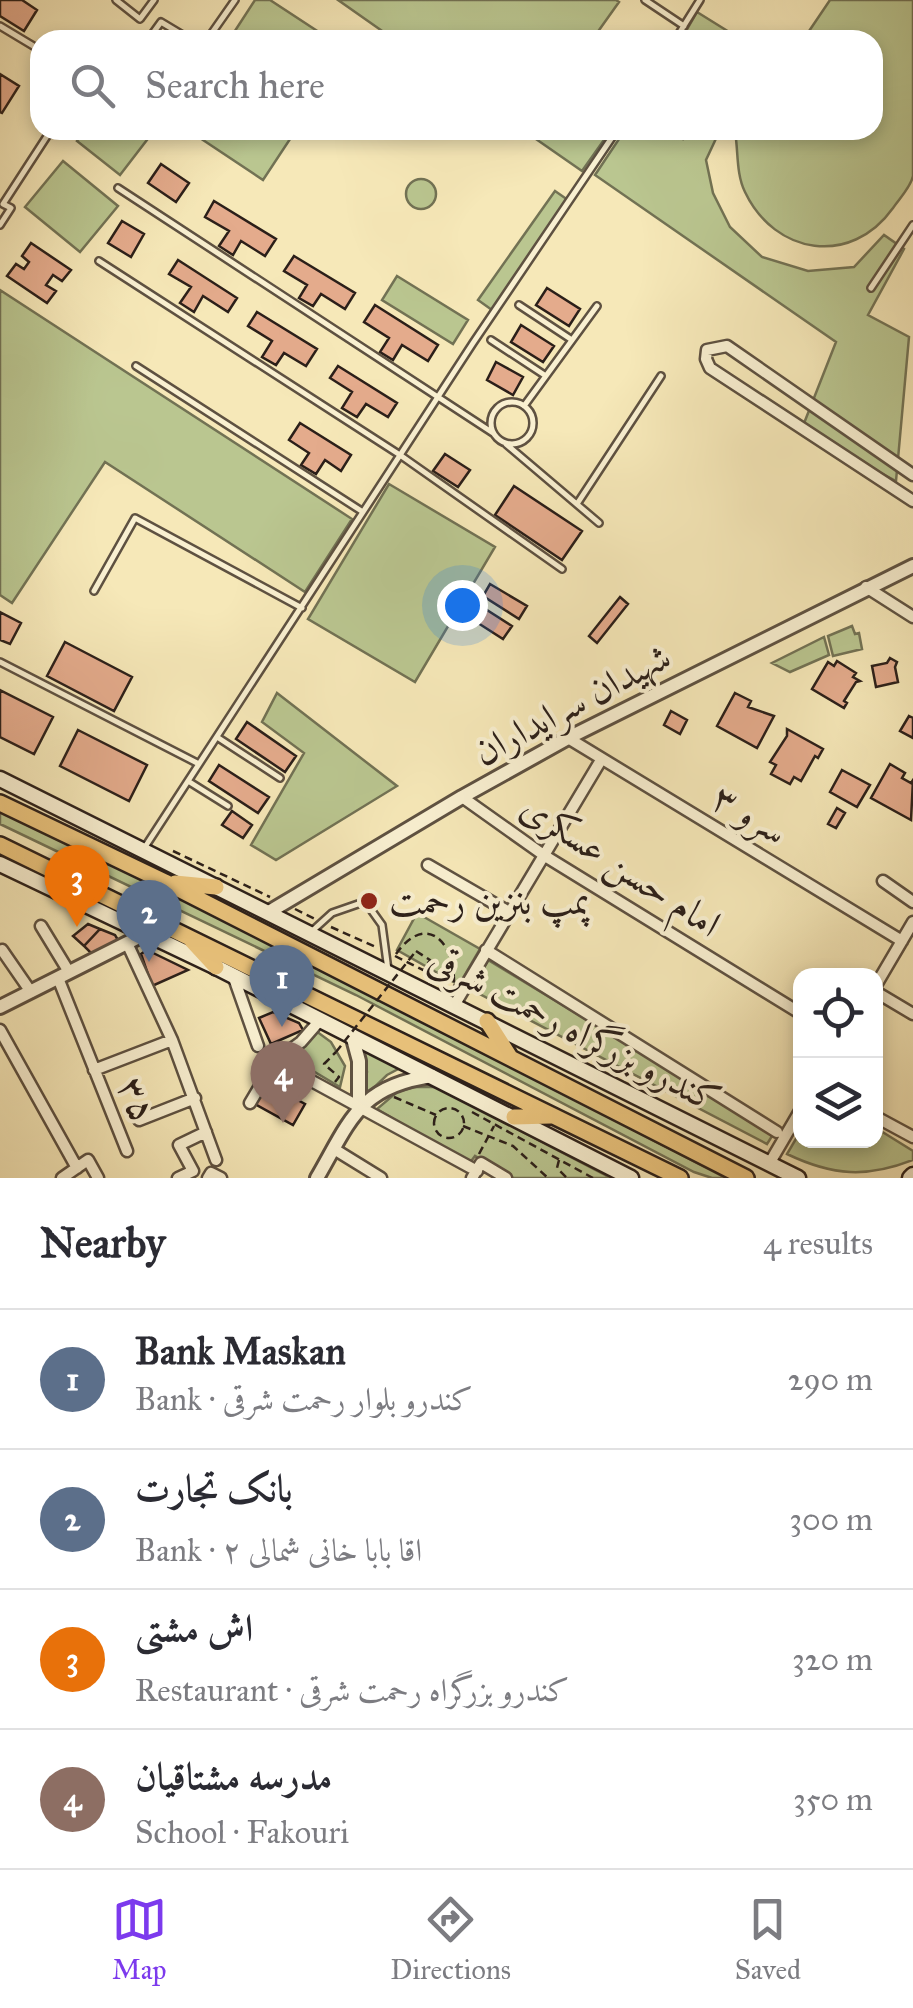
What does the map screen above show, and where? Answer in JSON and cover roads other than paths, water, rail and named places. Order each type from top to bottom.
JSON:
[{"type":"highway","points":[[0,802],[746,1178]]},
{"type":"highway","points":[[0,845],[680,1178]]},
{"type":"highway","points":[[165,882],[216,886]]},
{"type":"highway","points":[[186,935],[216,967]]},
{"type":"highway","points":[[486,1020],[512,1060]]},
{"type":"highway","points":[[514,1118],[554,1116]]},
{"type":"main road","name":"کندرو بزرگراه رحمت شرقی","points":[[0,779],[146,844],[269,912],[316,928],[389,973],[457,993],[486,1020],[798,1178]]},
{"type":"main road","points":[[3,870],[233,975],[631,1178]]},
{"type":"street","points":[[913,475],[726,346],[707,350],[710,368],[913,502]]},
{"type":"street","points":[[770,407],[787,388]]},
{"type":"street","name":"شهیدان سرایداران","points":[[269,912],[462,796],[568,738],[913,566]]},
{"type":"street","points":[[866,587],[913,617]]},
{"type":"street","name":"سرو ۳","points":[[568,738],[902,940]]},
{"type":"street","points":[[457,993],[602,760]]},
{"type":"street","name":"امام حسن عسکری","points":[[462,796],[545,856],[793,1009]]},
{"type":"street","points":[[428,866],[510,912]]},
{"type":"street","points":[[883,881],[913,902]]},
{"type":"street","points":[[883,976],[913,922]]},
{"type":"street","name":"۳۵","points":[[41,926],[63,975],[126,1151]]},
{"type":"street","points":[[0,1006],[145,934]]},
{"type":"street","points":[[127,943],[172,1040],[216,1160]]},
{"type":"street","points":[[2,950],[32,992]]},
{"type":"street","points":[[486,950],[778,1132]]},
{"type":"street","points":[[233,975],[258,1046]]},
{"type":"street","points":[[883,994],[913,1014]]},
{"type":"street","points":[[250,1103],[275,1061],[302,1042],[320,1020]]},
{"type":"street","points":[[0,1030],[77,1168]]},
{"type":"street","points":[[352,1035],[360,1061],[360,1106]]},
{"type":"street","points":[[94,1070],[172,1040]]},
{"type":"street","points":[[275,1061],[473,1172],[481,1163],[506,1178]]},
{"type":"street","points":[[317,1178],[360,1106],[408,1079],[432,1076]]},
{"type":"street","points":[[139,1120],[195,1098]]},
{"type":"street","points":[[883,1121],[913,1137]]},
{"type":"street","points":[[769,1164],[793,1123]]},
{"type":"street","points":[[178,1178],[193,1171],[179,1144],[206,1132]]},
{"type":"street","points":[[334,1149],[381,1178]]},
{"type":"street","points":[[62,1178],[88,1160],[98,1178]]},
{"type":"street","points":[[208,1178],[211,1172],[220,1178]]},
{"type":"lane","points":[[116,0],[140,19],[154,0]]},
{"type":"lane","points":[[213,30],[235,0]]},
{"type":"lane","points":[[645,0],[684,26]]},
{"type":"lane","points":[[681,30],[700,0]]},
{"type":"lane","points":[[155,30],[161,22],[174,30]]},
{"type":"lane","points":[[0,26],[30,44]]},
{"type":"lane","points":[[0,226],[12,208],[2,204],[44,140]]},
{"type":"lane","points":[[146,844],[610,140]]},
{"type":"lane","points":[[118,188],[493,432],[599,522]]},
{"type":"lane","points":[[871,288],[913,225]]},
{"type":"lane","points":[[99,261],[400,455],[562,569]]},
{"type":"lane","points":[[519,305],[572,340]]},
{"type":"lane","points":[[524,406],[597,306]]},
{"type":"lane","points":[[491,340],[546,376]]},
{"type":"lane","points":[[136,366],[363,512]]},
{"type":"lane","points":[[577,504],[661,376]]},
{"type":"lane","points":[[493,432],[492,416],[498,407],[514,402],[524,406],[533,419],[530,435],[522,442],[505,443]]},
{"type":"lane","points":[[94,591],[135,518],[302,608]]},
{"type":"lane","points":[[0,662],[199,764]]},
{"type":"lane","points":[[218,737],[280,778]]},
{"type":"lane","points":[[188,781],[228,806]]},
{"type":"lane","points":[[316,928],[332,913],[358,904]]},
{"type":"lane","points":[[372,911],[382,925],[389,973]]},
{"type":"place","name":"پمپ بنزین رحمت","points":[[369,901]]},
{"type":"place","name":"اش مشتی","points":[[77,927]]},
{"type":"place","name":"بانک تجارت","points":[[149,962]]},
{"type":"place","name":"Bank Maskan","points":[[282,1027]]},
{"type":"place","name":"مدرسه مشتاقیان","points":[[283,1123]]}]
